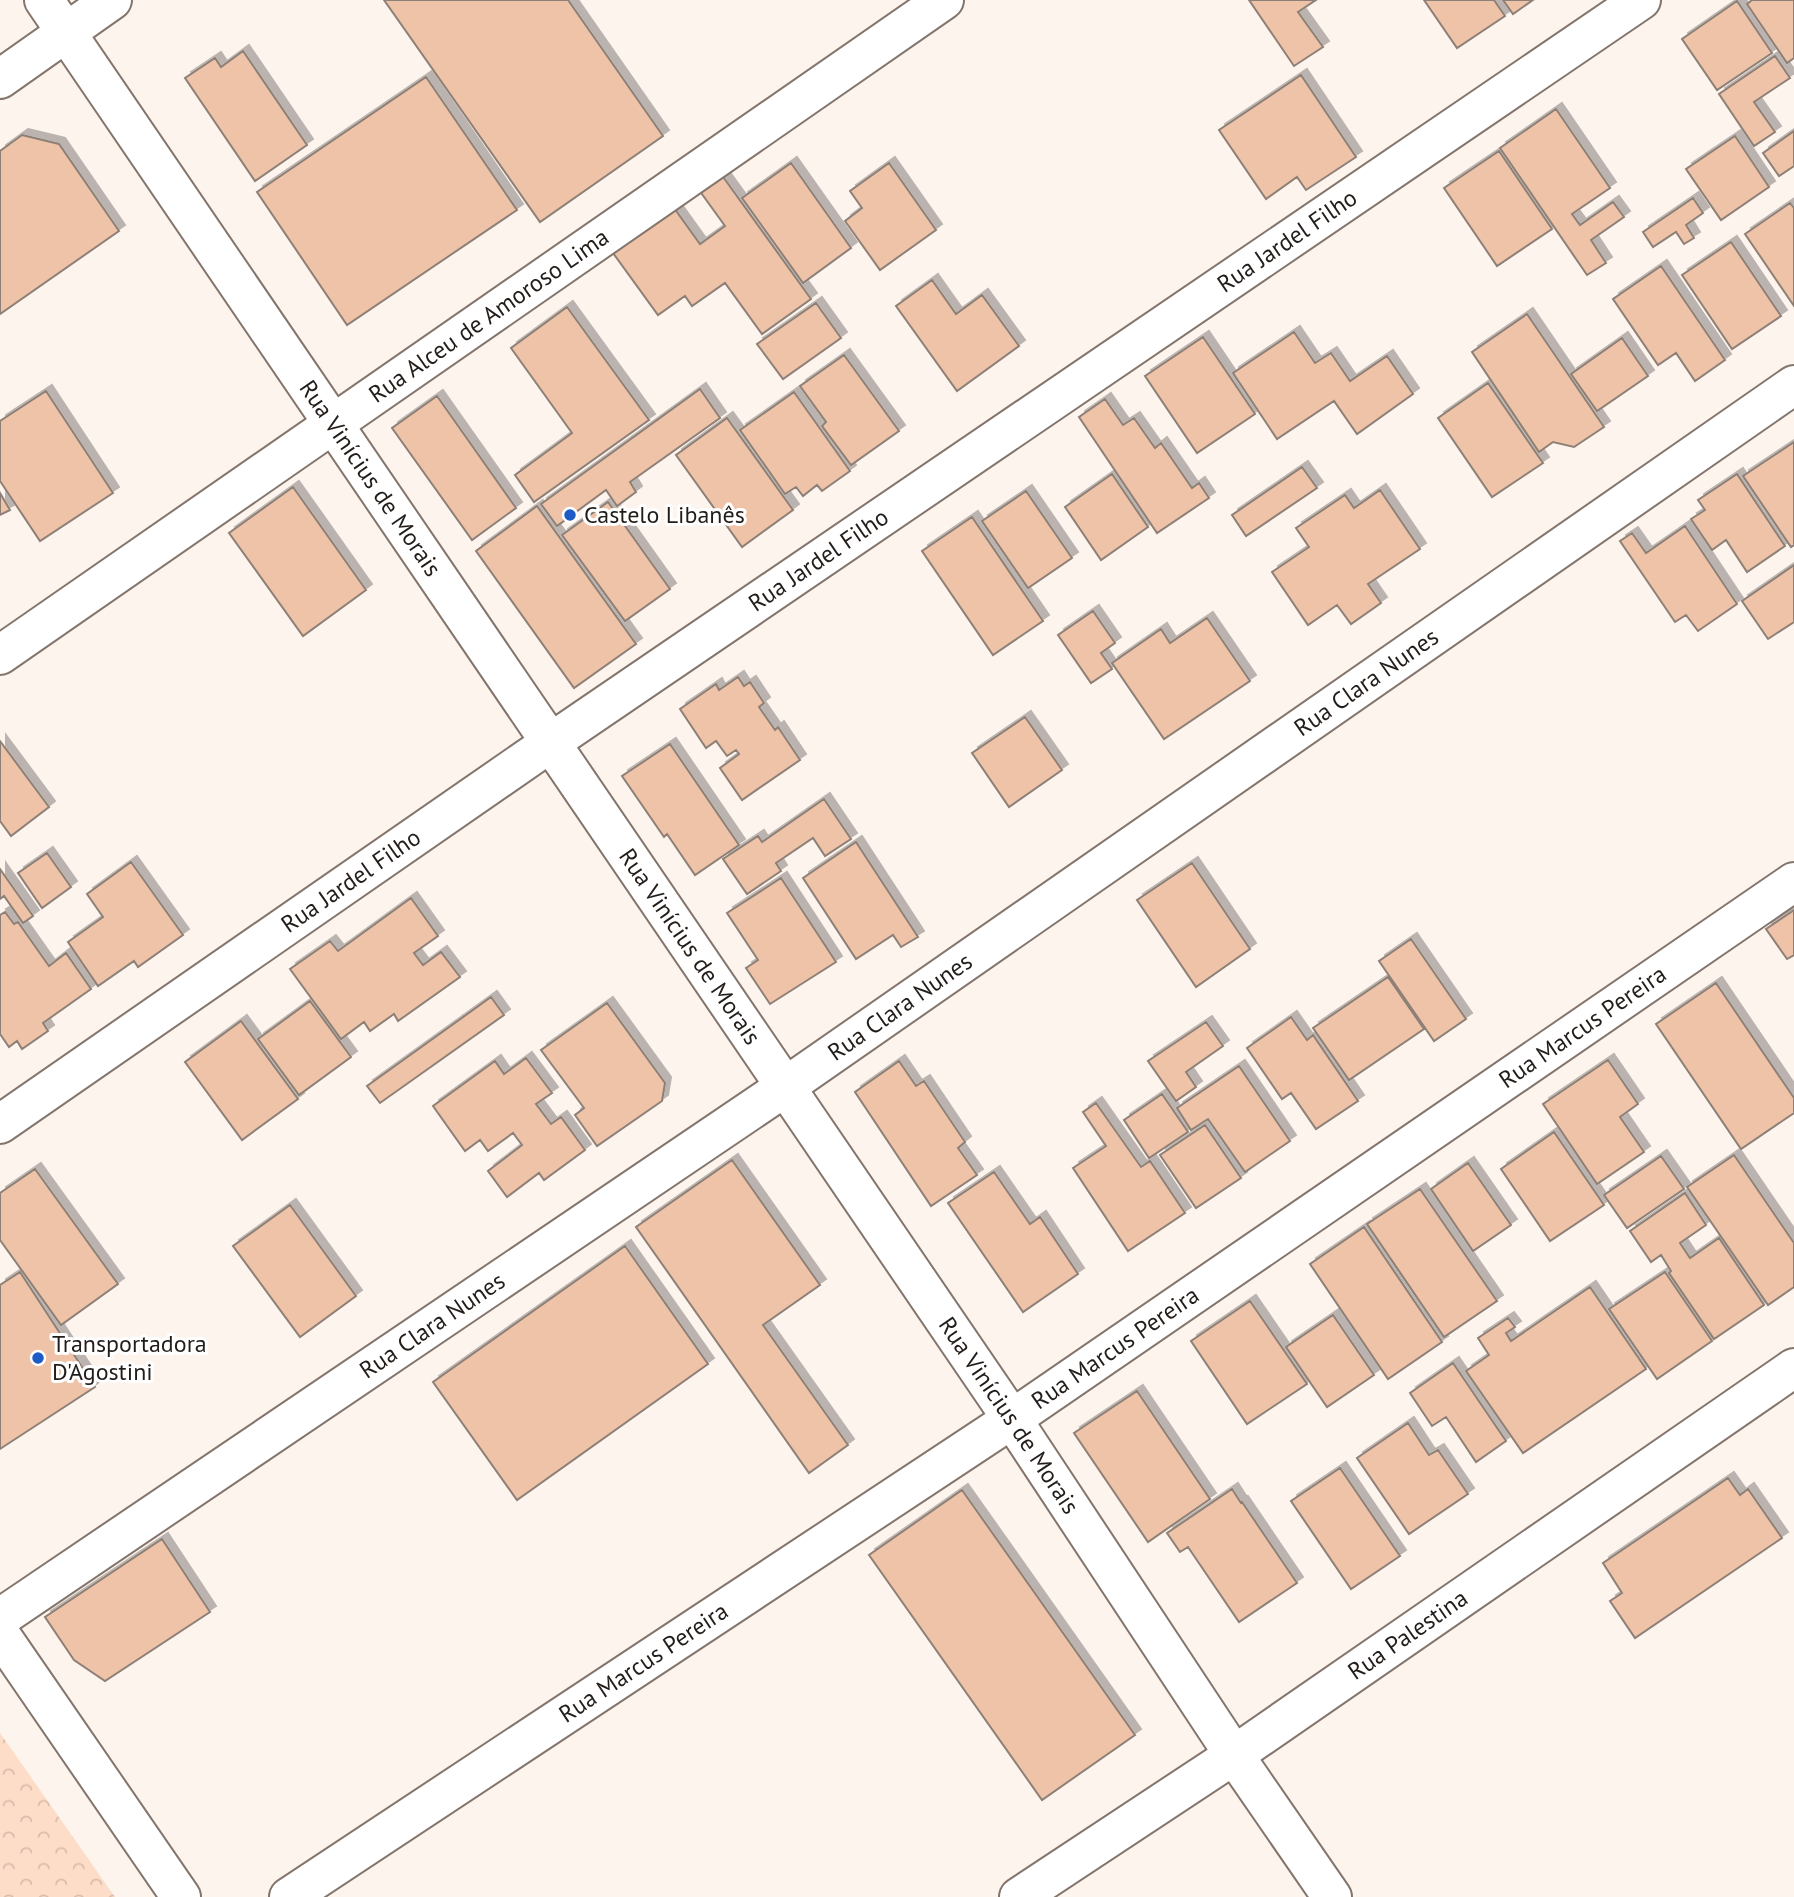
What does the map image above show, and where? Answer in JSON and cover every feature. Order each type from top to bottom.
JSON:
[{"type":"street","name":"Rua Vinícius de Morais","points":[[44,0],[1012,1419],[1234,1755],[1332,1897]]},
{"type":"street","points":[[0,79],[112,0]]},
{"type":"street","name":"Rua Alceu de Amoroso Lima","points":[[0,654],[944,0]]},
{"type":"street","name":"Rua Jardel Filho","points":[[0,1124],[550,743],[1641,0]]},
{"type":"street","name":"Rua Clara Nunes","points":[[0,1618],[785,1087],[1794,385]]},
{"type":"street","name":"Rua Marcus Pereira","points":[[289,1897],[1012,1419],[1794,882]]},
{"type":"street","name":"Rua Palestina","points":[[1018,1897],[1234,1755],[1794,1368]]},
{"type":"street","points":[[0,1634],[181,1897]]},
{"type":"green space","points":[[0,1733],[115,1897],[0,1897]]},
{"type":"building","points":[[384,0],[568,0],[663,136],[540,222]]},
{"type":"building","points":[[1249,0],[1316,0],[1298,12],[1323,47],[1294,66]]},
{"type":"building","points":[[1424,0],[1494,0],[1505,16],[1457,48]]},
{"type":"building","points":[[1503,0],[1533,0],[1513,14]]},
{"type":"building","points":[[1752,0],[1794,0],[1794,58],[1787,63],[1747,4]]},
{"type":"building","points":[[1737,1],[1772,53],[1717,90],[1682,39]]},
{"type":"building","points":[[243,51],[307,145],[255,181],[185,78],[215,58],[221,67]]},
{"type":"building","points":[[1775,56],[1790,78],[1754,102],[1775,132],[1754,146],[1719,94]]},
{"type":"building","points":[[1301,75],[1356,157],[1306,190],[1297,177],[1266,199],[1219,130]]},
{"type":"building","points":[[426,77],[517,210],[347,325],[257,192]]},
{"type":"building","points":[[1556,109],[1610,188],[1572,214],[1580,225],[1613,202],[1624,217],[1591,240],[1606,263],[1587,275],[1500,148]]},
{"type":"building","points":[[1794,131],[1794,166],[1779,176],[1763,153]]},
{"type":"building","points":[[22,135],[59,144],[119,231],[0,314],[0,151]]},
{"type":"building","points":[[1735,136],[1769,187],[1721,220],[1686,169]]},
{"type":"building","points":[[1499,151],[1552,229],[1497,266],[1444,188]]},
{"type":"building","points":[[791,163],[851,248],[803,283],[742,198]]},
{"type":"building","points":[[889,163],[936,230],[880,270],[845,221],[862,208],[850,191]]},
{"type":"building","points":[[721,174],[811,299],[762,334],[725,283],[692,306],[685,296],[658,315],[613,253],[674,208],[700,244],[725,226],[699,190]]},
{"type":"building","points":[[1693,198],[1703,213],[1686,225],[1694,238],[1684,244],[1676,232],[1653,247],[1643,232]]},
{"type":"building","points":[[1790,203],[1794,208],[1794,306],[1745,234]]},
{"type":"building","points":[[1731,242],[1781,316],[1732,349],[1682,275]]},
{"type":"building","points":[[1661,266],[1725,360],[1695,381],[1676,353],[1658,365],[1613,299]]},
{"type":"building","points":[[932,280],[956,314],[982,295],[1019,346],[957,391],[896,306]]},
{"type":"building","points":[[816,303],[841,338],[783,379],[757,344]]},
{"type":"building","points":[[567,307],[649,420],[534,502],[515,475],[572,433],[511,348]]},
{"type":"building","points":[[1527,314],[1604,427],[1574,447],[1553,442],[1539,452],[1472,352]]},
{"type":"building","points":[[1294,332],[1315,363],[1331,353],[1350,381],[1387,356],[1413,394],[1357,434],[1334,401],[1277,439],[1233,373]]},
{"type":"building","points":[[1203,337],[1255,414],[1197,453],[1145,376]]},
{"type":"building","points":[[1622,338],[1648,376],[1597,411],[1571,374]]},
{"type":"building","points":[[844,355],[899,431],[851,465],[822,426],[826,422],[800,386]]},
{"type":"building","points":[[1488,383],[1543,463],[1492,497],[1438,418]]},
{"type":"building","points":[[700,389],[720,418],[630,482],[636,492],[617,506],[606,490],[557,526],[541,504]]},
{"type":"building","points":[[46,391],[113,493],[40,541],[0,481],[0,421]]},
{"type":"building","points":[[794,392],[850,471],[822,491],[817,485],[803,496],[796,487],[785,494],[740,430]]},
{"type":"building","points":[[437,396],[516,508],[472,540],[392,428]]},
{"type":"building","points":[[1105,399],[1123,425],[1134,418],[1155,448],[1161,443],[1192,488],[1199,483],[1209,498],[1157,533],[1079,417]]},
{"type":"building","points":[[727,418],[793,510],[742,547],[676,455]]},
{"type":"building","points":[[1794,442],[1794,545],[1791,547],[1743,476]]},
{"type":"building","points":[[1302,467],[1317,488],[1246,536],[1232,515]]},
{"type":"building","points":[[1112,474],[1148,527],[1101,560],[1065,507]]},
{"type":"building","points":[[1737,474],[1785,546],[1747,572],[1726,540],[1712,550],[1691,519],[1705,510],[1698,500]]},
{"type":"building","points":[[293,487],[366,590],[303,636],[229,533]]},
{"type":"building","points":[[1380,490],[1420,549],[1368,584],[1381,603],[1351,624],[1337,605],[1308,625],[1272,572],[1309,547],[1296,528],[1345,495],[1354,508]]},
{"type":"building","points":[[1026,491],[1072,558],[1028,588],[982,521]]},
{"type":"building","points":[[0,493],[10,510],[0,515]]},
{"type":"building","points":[[608,502],[670,589],[625,621],[562,535]]},
{"type":"building","points":[[537,506],[636,644],[574,688],[476,551]]},
{"type":"building","points":[[972,517],[1043,621],[993,655],[922,551]]},
{"type":"building","points":[[1685,526],[1737,604],[1698,631],[1686,615],[1675,622],[1620,541],[1632,533],[1646,553]]},
{"type":"building","points":[[1794,565],[1794,622],[1768,639],[1742,601]]},
{"type":"building","points":[[1093,611],[1115,643],[1101,653],[1112,669],[1091,683],[1058,635]]},
{"type":"building","points":[[1207,618],[1250,681],[1164,739],[1112,663],[1161,629],[1170,643]]},
{"type":"building","points":[[738,677],[744,686],[750,682],[764,703],[759,707],[775,730],[778,727],[800,760],[742,800],[720,768],[739,754],[736,750],[727,756],[716,741],[706,748],[680,709],[716,684],[719,690]]},
{"type":"building","points":[[1025,717],[1062,770],[1009,807],[972,753]]},
{"type":"building","points":[[0,741],[49,807],[11,836],[0,821]]},
{"type":"building","points":[[670,744],[739,845],[695,875],[667,834],[664,837],[622,776]]},
{"type":"building","points":[[824,799],[851,839],[825,856],[813,838],[776,863],[781,871],[747,894],[723,859],[758,836],[762,842]]},
{"type":"building","points":[[856,842],[918,937],[901,947],[893,935],[856,959],[803,878]]},
{"type":"building","points":[[47,853],[71,887],[42,908],[18,873]]},
{"type":"building","points":[[131,862],[183,935],[138,967],[134,961],[98,986],[68,942],[103,917],[87,894]]},
{"type":"building","points":[[1192,863],[1250,949],[1196,987],[1137,900]]},
{"type":"building","points":[[0,869],[33,916],[23,923],[4,896],[0,899]]},
{"type":"building","points":[[781,878],[836,962],[770,1004],[746,968],[758,960],[727,913]]},
{"type":"building","points":[[411,898],[438,936],[414,953],[423,965],[441,952],[460,977],[398,1021],[394,1014],[370,1031],[364,1022],[341,1039],[290,969],[330,941],[338,951]]},
{"type":"building","points":[[1794,910],[1794,955],[1787,959],[1766,929]]},
{"type":"building","points":[[5,912],[14,924],[18,922],[49,966],[66,953],[91,989],[43,1023],[48,1031],[22,1049],[17,1041],[9,1047],[0,1034],[0,915]]},
{"type":"building","points":[[1411,939],[1466,1019],[1434,1041],[1379,961]]},
{"type":"building","points":[[1388,977],[1424,1029],[1349,1080],[1313,1028]]},
{"type":"building","points":[[1716,983],[1794,1098],[1794,1113],[1741,1149],[1656,1024]]},
{"type":"building","points":[[491,997],[504,1015],[380,1103],[367,1086]]},
{"type":"building","points":[[310,1001],[351,1057],[299,1095],[258,1039]]},
{"type":"building","points":[[607,1003],[665,1083],[662,1101],[597,1146],[575,1115],[584,1108],[541,1050]]},
{"type":"building","points":[[1291,1017],[1307,1040],[1313,1035],[1358,1101],[1316,1129],[1291,1093],[1282,1099],[1247,1048]]},
{"type":"building","points":[[241,1021],[298,1099],[242,1140],[185,1062]]},
{"type":"building","points":[[1206,1022],[1223,1046],[1186,1072],[1196,1087],[1176,1101],[1148,1061]]},
{"type":"building","points":[[526,1058],[552,1093],[536,1104],[551,1124],[561,1117],[585,1150],[544,1180],[539,1173],[507,1197],[488,1171],[522,1145],[513,1133],[488,1151],[480,1140],[465,1151],[433,1106],[495,1061],[504,1074]]},
{"type":"building","points":[[1608,1060],[1638,1104],[1620,1117],[1644,1152],[1597,1184],[1543,1104]]},
{"type":"building","points":[[899,1061],[916,1086],[924,1081],[965,1142],[958,1148],[977,1175],[931,1206],[855,1092]]},
{"type":"building","points":[[1239,1066],[1290,1141],[1245,1172],[1208,1119],[1191,1130],[1177,1108]]},
{"type":"building","points":[[1162,1094],[1188,1132],[1149,1158],[1124,1120]]},
{"type":"building","points":[[1096,1103],[1141,1167],[1150,1161],[1185,1213],[1128,1251],[1073,1168],[1106,1146],[1083,1112]]},
{"type":"building","points":[[1205,1125],[1241,1178],[1196,1208],[1160,1155]]},
{"type":"building","points":[[1554,1132],[1604,1205],[1550,1241],[1501,1169]]},
{"type":"building","points":[[1734,1155],[1794,1243],[1794,1287],[1768,1305],[1687,1187]]},
{"type":"building","points":[[1661,1156],[1684,1189],[1627,1228],[1604,1195]]},
{"type":"building","points":[[732,1160],[820,1285],[763,1325],[848,1445],[809,1473],[636,1227]]},
{"type":"building","points":[[1468,1163],[1511,1225],[1473,1251],[1431,1189]]},
{"type":"building","points":[[35,1169],[118,1284],[61,1325],[0,1240],[0,1193]]},
{"type":"building","points":[[994,1172],[1030,1224],[1040,1217],[1078,1274],[1023,1312],[948,1203]]},
{"type":"building","points":[[1420,1189],[1497,1301],[1444,1337],[1367,1224]]},
{"type":"building","points":[[1685,1193],[1706,1225],[1680,1243],[1690,1258],[1719,1238],[1764,1305],[1714,1339],[1669,1273],[1671,1271],[1661,1255],[1651,1262],[1630,1231]]},
{"type":"building","points":[[290,1205],[356,1296],[300,1337],[233,1246]]},
{"type":"building","points":[[1364,1227],[1442,1342],[1388,1379],[1310,1264]]},
{"type":"building","points":[[625,1246],[708,1364],[517,1500],[433,1382]]},
{"type":"building","name":"Transportadora D'Agostini","points":[[20,1272],[95,1387],[0,1449],[0,1285]]},
{"type":"building","points":[[1665,1272],[1712,1341],[1657,1379],[1609,1309]]},
{"type":"building","points":[[1590,1287],[1646,1369],[1523,1453],[1466,1371],[1489,1355],[1478,1338],[1508,1318],[1515,1327],[1506,1333],[1511,1341]]},
{"type":"building","points":[[1250,1301],[1307,1384],[1247,1424],[1191,1341]]},
{"type":"building","points":[[1333,1315],[1374,1375],[1327,1407],[1286,1347]]},
{"type":"building","points":[[1453,1363],[1506,1441],[1476,1462],[1446,1417],[1432,1426],[1410,1393]]},
{"type":"building","points":[[1137,1391],[1210,1499],[1148,1542],[1074,1433]]},
{"type":"building","points":[[1408,1423],[1429,1455],[1438,1450],[1468,1494],[1409,1534],[1357,1458]]},
{"type":"building","points":[[1340,1468],[1400,1556],[1351,1589],[1291,1501]]},
{"type":"building","points":[[1728,1478],[1740,1495],[1748,1489],[1782,1538],[1635,1638],[1610,1601],[1622,1593],[1603,1563]]},
{"type":"building","points":[[1232,1489],[1297,1583],[1239,1622],[1188,1547],[1180,1552],[1167,1533]]},
{"type":"building","points":[[962,1490],[1135,1735],[1042,1800],[869,1555]]},
{"type":"building","points":[[162,1539],[210,1612],[105,1681],[74,1660],[45,1617]]},
{"type":"place","name":"Castelo Libanês","points":[[570,515]]},
{"type":"place","name":"Transportadora D'Agostini","points":[[38,1358]]}]
